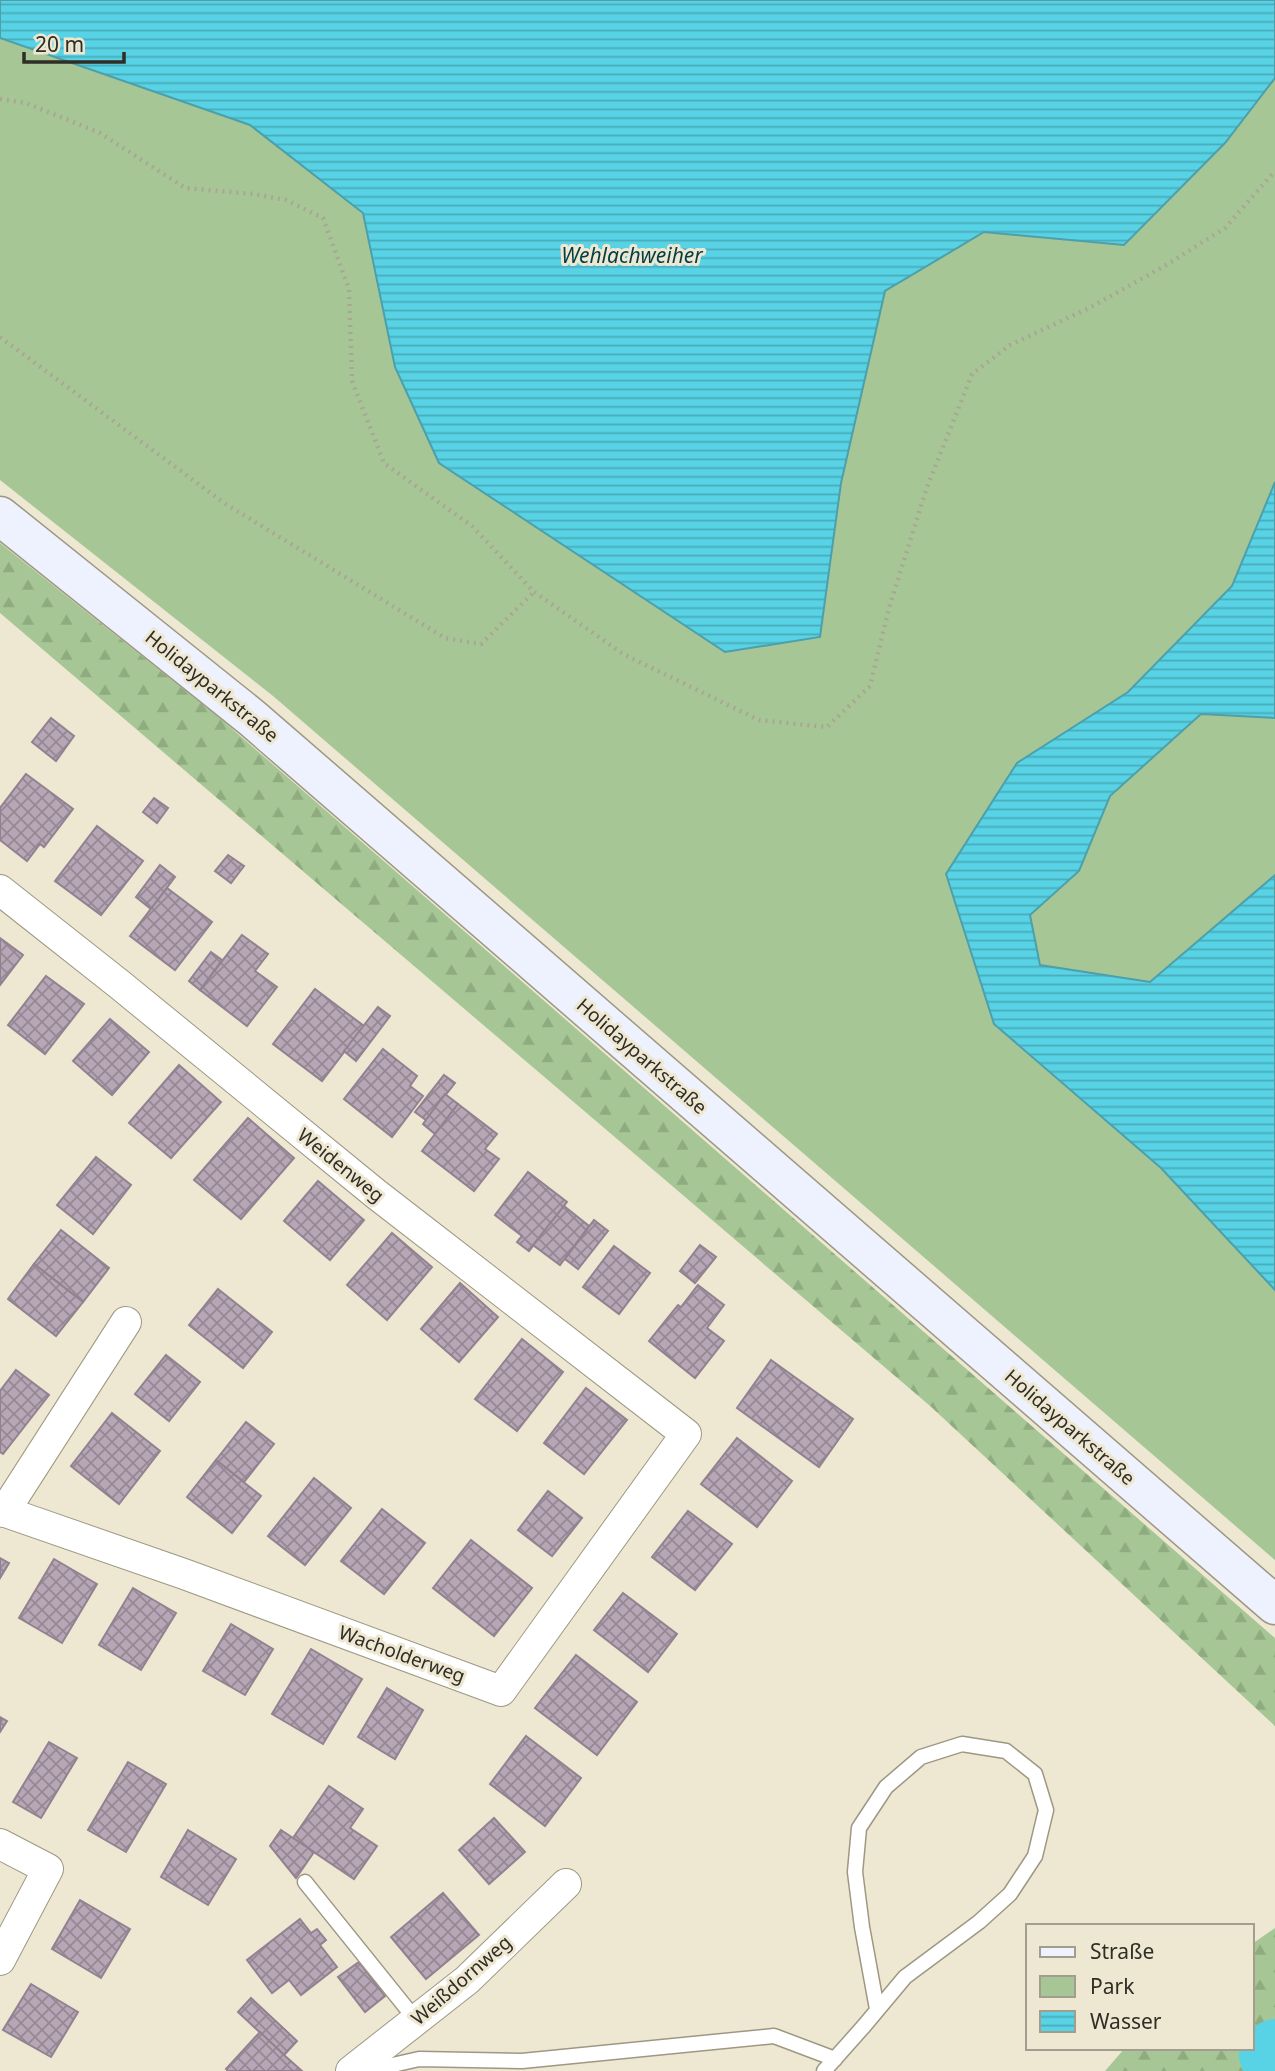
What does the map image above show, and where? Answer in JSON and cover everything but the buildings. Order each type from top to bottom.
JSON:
[{"type":"main road","name":"Holidayparkstraße","points":[[0,516],[253,718],[1275,1605]]},
{"type":"street","name":"Weidenweg","points":[[0,890],[376,1194],[686,1434]]},
{"type":"street","name":"Wacholderweg","points":[[126,1322],[2,1511],[184,1574],[501,1691],[686,1434]]},
{"type":"street","points":[[0,1844],[48,1869],[0,1960]]},
{"type":"street","name":"Weißdornweg","points":[[351,2071],[467,1980],[566,1884]]},
{"type":"lane","points":[[824,2071],[835,2060],[905,1977],[979,1922],[1010,1894],[1035,1856],[1046,1810],[1035,1774],[1006,1751],[962,1744],[921,1757],[886,1787],[859,1828],[855,1872],[877,2010]]},
{"type":"lane","points":[[305,1882],[416,2020]]},
{"type":"lane","points":[[366,2071],[419,2059],[522,2061],[774,2036],[835,2060]]},
{"type":"path","points":[[0,99],[26,103],[100,133],[185,188],[254,194],[286,200],[323,218],[348,289],[352,381],[384,463],[473,527],[534,592],[623,654],[759,720],[827,727],[870,685],[889,608],[927,487],[972,374],[1010,345],[1091,307],[1225,228],[1275,171]]},
{"type":"path","points":[[0,337],[224,503],[445,638],[481,644],[534,592]]},
{"type":"green space","points":[[0,38],[250,125],[363,213],[395,367],[820,637],[841,483],[885,291],[984,232],[1125,245],[1225,143],[1275,78],[1275,482],[1232,586],[1128,692],[1017,763],[946,874],[1161,1168],[1275,1290],[1275,1560],[273,696],[0,480]]},
{"type":"green space","points":[[0,543],[222,720],[1275,1638],[1275,1726],[929,1405],[0,613]]},
{"type":"green space","points":[[1201,714],[1275,718],[1275,875],[1150,982],[1040,965],[1030,915],[1079,871],[1110,796]]},
{"type":"green space","points":[[1275,1928],[1275,2071],[1105,2071],[1123,2050],[1254,2050],[1254,1943]]},
{"type":"water","name":"Wehlachweiher","points":[[0,0],[1275,0],[1275,78],[1225,143],[1124,245],[984,232],[885,291],[841,483],[820,637],[725,652],[439,463],[395,367],[363,213],[250,125],[0,38]]},
{"type":"water","points":[[1275,482],[1275,718],[1201,714],[1110,796],[1079,871],[1030,915],[1040,965],[1150,982],[1275,875],[1275,1290],[1161,1168],[994,1024],[946,874],[1017,763],[1128,692],[1232,586]]},
{"type":"waterway","points":[[1269,2055],[1275,2049]]},
{"type":"waterway","points":[[1254,2071],[1269,2055],[1275,2063]]}]
